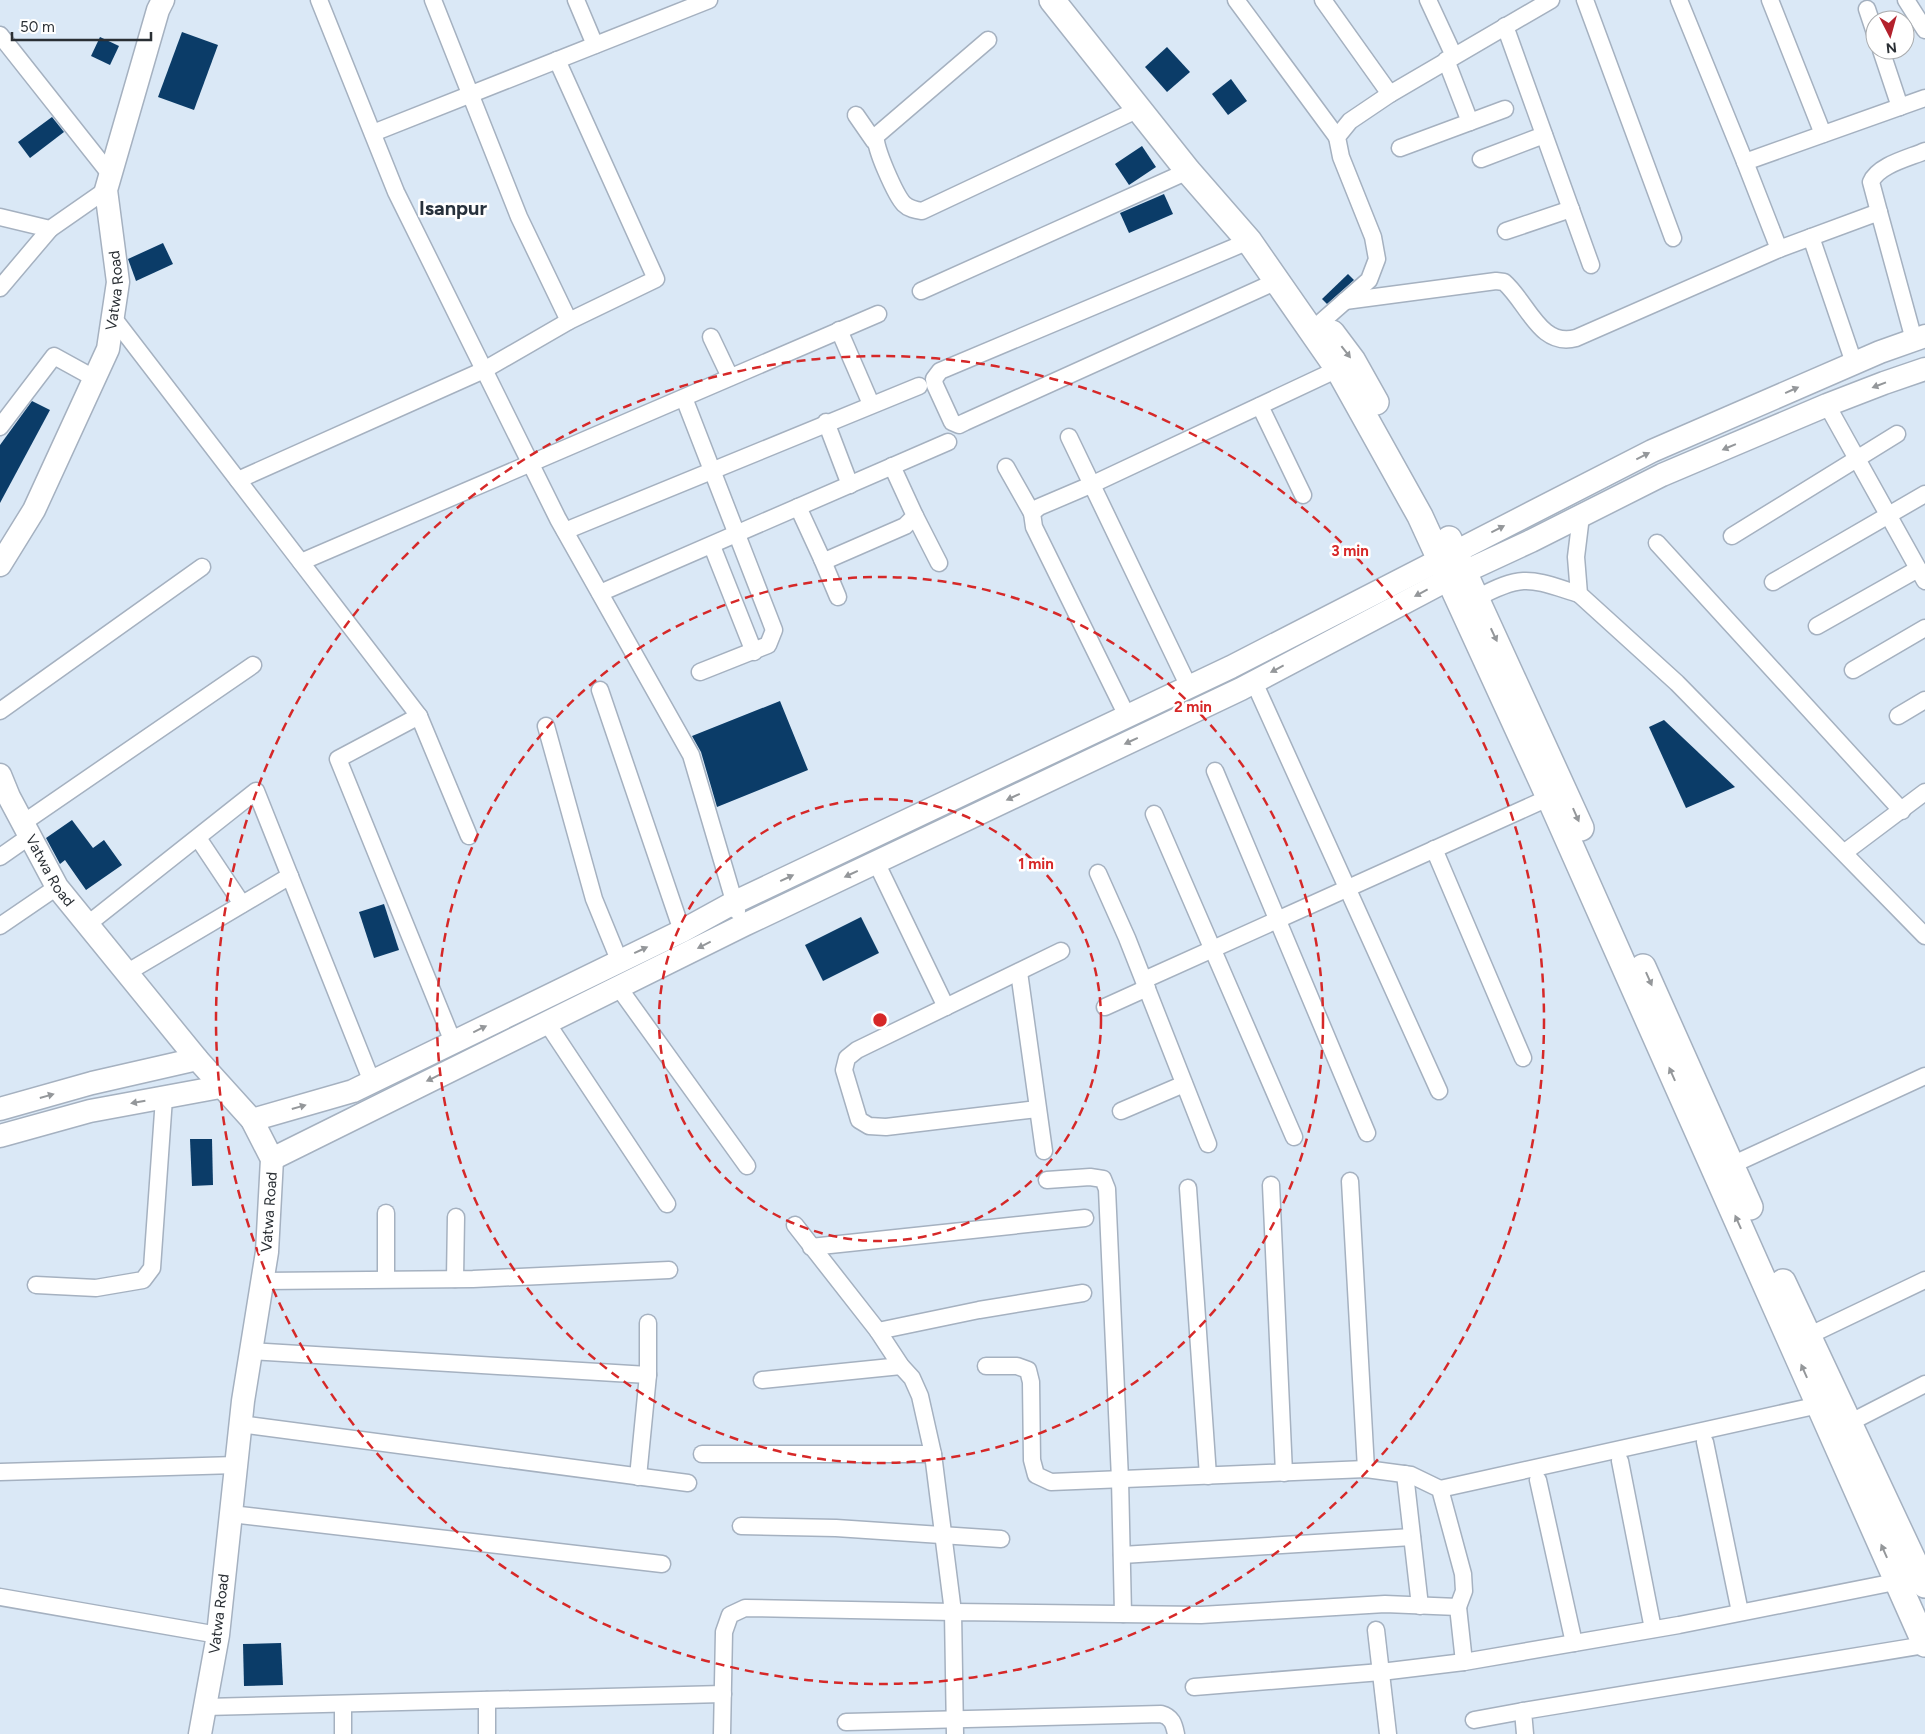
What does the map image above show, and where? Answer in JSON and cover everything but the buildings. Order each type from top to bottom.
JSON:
[{"type":"main road","points":[[1052,0],[1188,171],[1249,241],[1277,282],[1317,326],[1353,361],[1436,508],[1452,565],[1724,1168],[1819,1405],[1925,1644]]},
{"type":"main road","points":[[1064,0],[1256,235],[1317,326],[1338,369],[1420,516],[1452,565],[1477,598],[1556,794]]},
{"type":"main road","points":[[1724,1168],[1764,1243],[1924,1581]]},
{"type":"street","name":"Vatwa Road","points":[[0,565],[34,510],[108,349],[118,282],[108,182],[158,10],[163,0]]},
{"type":"street","points":[[319,0],[396,192],[565,531],[691,755],[733,903],[744,925]]},
{"type":"street","points":[[433,0],[518,217],[569,321]]},
{"type":"street","points":[[576,0],[595,45]]},
{"type":"street","points":[[372,133],[709,0]]},
{"type":"street","points":[[1236,0],[1337,137],[1341,157],[1373,238],[1377,259],[1369,280],[1317,326]]},
{"type":"street","points":[[1323,0],[1390,94]]},
{"type":"street","points":[[1428,0],[1450,58],[1470,122]]},
{"type":"street","points":[[1337,137],[1350,121],[1390,94],[1505,26],[1527,6],[1551,0]]},
{"type":"street","points":[[1585,0],[1674,238]]},
{"type":"street","points":[[1679,0],[1779,249]]},
{"type":"street","points":[[1770,0],[1823,134]]},
{"type":"street","points":[[1906,0],[1925,30]]},
{"type":"street","points":[[1505,26],[1591,264]]},
{"type":"street","points":[[0,35],[108,182],[50,229],[0,288]]},
{"type":"street","points":[[874,141],[879,133],[988,40]]},
{"type":"street","points":[[238,480],[484,370],[569,321],[656,279],[557,60]]},
{"type":"street","points":[[1884,60],[1900,107]]},
{"type":"street","points":[[1745,162],[1925,98]]},
{"type":"street","points":[[856,115],[874,141],[903,203],[914,210],[922,211],[1139,109]]},
{"type":"street","points":[[1400,148],[1504,109]]},
{"type":"street","points":[[1481,159],[1544,135]]},
{"type":"street","points":[[272,1160],[744,925],[1254,682],[1452,565],[1652,451],[1854,363],[1919,338],[1871,182],[1879,171],[1925,151]]},
{"type":"street","points":[[921,291],[1188,171]]},
{"type":"street","points":[[1506,231],[1571,209]]},
{"type":"street","points":[[1345,302],[1496,281],[1504,282],[1545,332],[1553,339],[1564,342],[1779,249],[1879,212]]},
{"type":"street","points":[[0,217],[50,229]]},
{"type":"street","points":[[1811,237],[1854,363]]},
{"type":"street","points":[[1249,241],[940,371],[934,379],[935,385],[952,422],[959,425],[966,422],[1277,282]]},
{"type":"street","points":[[301,562],[878,314]]},
{"type":"street","points":[[112,316],[419,716],[469,836]]},
{"type":"street","points":[[839,330],[871,404]]},
{"type":"street","points":[[711,337],[730,377]]},
{"type":"street","points":[[0,427],[54,356],[94,378]]},
{"type":"street","points":[[1032,513],[1039,507],[1093,484],[1338,369]]},
{"type":"street","points":[[252,1120],[352,1091],[372,1082],[619,960],[682,931],[733,903],[1127,716],[1452,565],[1581,516],[1662,475],[1827,405],[1884,382],[1925,370]]},
{"type":"street","points":[[565,531],[826,422],[919,386]]},
{"type":"street","points":[[684,398],[774,630],[768,645],[700,672]]},
{"type":"street","points":[[1817,626],[1922,574],[1827,405]]},
{"type":"street","points":[[1260,406],[1303,495]]},
{"type":"street","points":[[826,422],[850,485]]},
{"type":"street","points":[[1732,536],[1897,434]]},
{"type":"street","points":[[1068,437],[1093,484],[1189,687]]},
{"type":"street","points":[[600,593],[948,442]]},
{"type":"street","points":[[892,466],[939,562]]},
{"type":"street","points":[[1006,467],[1032,513],[1034,527],[1127,716]]},
{"type":"street","points":[[1773,582],[1925,494]]},
{"type":"street","points":[[798,507],[838,597]]},
{"type":"street","points":[[822,559],[827,560],[905,526],[915,516]]},
{"type":"street","points":[[1579,594],[1576,557],[1581,516]]},
{"type":"street","points":[[1657,544],[1902,811]]},
{"type":"street","points":[[712,546],[754,652]]},
{"type":"street","points":[[0,710],[202,567]]},
{"type":"street","points":[[1477,598],[1506,583],[1520,580],[1531,580],[1579,594],[1678,683],[1925,935]]},
{"type":"street","points":[[1853,670],[1925,628]]},
{"type":"street","points":[[0,857],[27,830],[253,665]]},
{"type":"street","points":[[1254,682],[1438,1091]]},
{"type":"street","points":[[600,690],[682,931]]},
{"type":"street","points":[[1898,716],[1925,700]]},
{"type":"street","points":[[419,716],[338,759],[453,1042]]},
{"type":"street","points":[[546,726],[594,899],[619,960]]},
{"type":"street","points":[[1215,771],[1367,1133]]},
{"type":"street","name":"Vatwa Road","points":[[0,775],[58,887],[220,1087],[252,1120],[272,1160],[267,1252],[240,1424],[218,1635],[200,1734]]},
{"type":"street","points":[[88,924],[256,791],[372,1082]]},
{"type":"street","points":[[1845,852],[1925,792]]},
{"type":"street","points":[[1105,1007],[1214,949],[1556,794]]},
{"type":"street","points":[[1154,814],[1294,1137]]},
{"type":"street","points":[[198,838],[242,904]]},
{"type":"street","points":[[1434,849],[1523,1058]]},
{"type":"street","points":[[876,862],[946,1007]]},
{"type":"street","points":[[1098,873],[1146,984],[1208,1144]]},
{"type":"street","points":[[128,972],[290,876]]},
{"type":"street","points":[[0,926],[58,887]]},
{"type":"street","points":[[1037,1109],[886,1127],[869,1126],[859,1120],[844,1070],[847,1058],[857,1050],[1061,951]]},
{"type":"street","points":[[1019,972],[1044,1151]]},
{"type":"street","points":[[619,988],[748,1166]]},
{"type":"street","points":[[547,1023],[667,1204]]},
{"type":"street","points":[[0,1109],[92,1083],[197,1059]]},
{"type":"street","points":[[1724,1168],[1925,1076]]},
{"type":"street","points":[[1121,1111],[1184,1084]]},
{"type":"street","points":[[0,1136],[90,1111],[220,1087]]},
{"type":"street","points":[[36,1285],[96,1288],[143,1280],[152,1268],[164,1098]]},
{"type":"street","points":[[1047,1180],[1102,1178],[1107,1189],[1120,1479],[1123,1614]]},
{"type":"street","points":[[1350,1181],[1366,1469]]},
{"type":"street","points":[[1271,1185],[1284,1472]]},
{"type":"street","points":[[1188,1188],[1208,1476]]},
{"type":"street","points":[[386,1213],[386,1279]]},
{"type":"street","points":[[455,1279],[456,1217]]},
{"type":"street","points":[[811,1247],[1085,1218]]},
{"type":"street","points":[[794,1225],[878,1331],[901,1366],[912,1378],[920,1396],[933,1454],[953,1612],[955,1727]]},
{"type":"street","points":[[263,1281],[455,1279],[669,1270]]},
{"type":"street","points":[[1808,1336],[1925,1280]]},
{"type":"street","points":[[878,1331],[979,1310],[1083,1293]]},
{"type":"street","points":[[638,1477],[648,1375],[648,1323]]},
{"type":"street","points":[[251,1351],[648,1375]]},
{"type":"street","points":[[762,1380],[901,1366]]},
{"type":"street","points":[[986,1366],[1017,1366],[1028,1370],[1031,1382],[1032,1460],[1036,1474],[1051,1482],[1366,1469],[1411,1475],[1440,1489],[1819,1405]]},
{"type":"street","points":[[1849,1423],[1925,1384]]},
{"type":"street","points":[[240,1424],[688,1483]]},
{"type":"street","points":[[1705,1442],[1740,1612]]},
{"type":"street","points":[[702,1454],[933,1454]]},
{"type":"street","points":[[1620,1462],[1653,1629]]},
{"type":"street","points":[[0,1472],[236,1465]]},
{"type":"street","points":[[1405,1474],[1420,1606]]},
{"type":"street","points":[[1538,1480],[1574,1643]]},
{"type":"street","points":[[1440,1489],[1463,1574],[1464,1591],[1458,1607],[1464,1662]]},
{"type":"street","points":[[231,1514],[662,1564]]},
{"type":"street","points":[[740,1526],[836,1528],[1002,1538]]},
{"type":"street","points":[[1122,1556],[1412,1537]]},
{"type":"street","points":[[1194,1687],[1381,1672],[1464,1662],[1653,1629],[1897,1581],[1924,1581]]},
{"type":"street","points":[[0,1597],[218,1635]]},
{"type":"street","points":[[722,1734],[724,1632],[730,1614],[746,1608],[1201,1615],[1385,1604],[1458,1607]]},
{"type":"street","points":[[1376,1630],[1388,1734]]},
{"type":"street","points":[[1474,1720],[1925,1644]]},
{"type":"street","points":[[205,1707],[723,1694]]},
{"type":"street","points":[[487,1700],[487,1734]]},
{"type":"street","points":[[343,1704],[344,1734]]},
{"type":"street","points":[[1523,1711],[1525,1734]]},
{"type":"street","points":[[846,1722],[955,1727],[1161,1714],[1168,1716],[1172,1720],[1176,1734]]},
{"type":"district","name":"Isanpur","points":[[453,208]]}]
